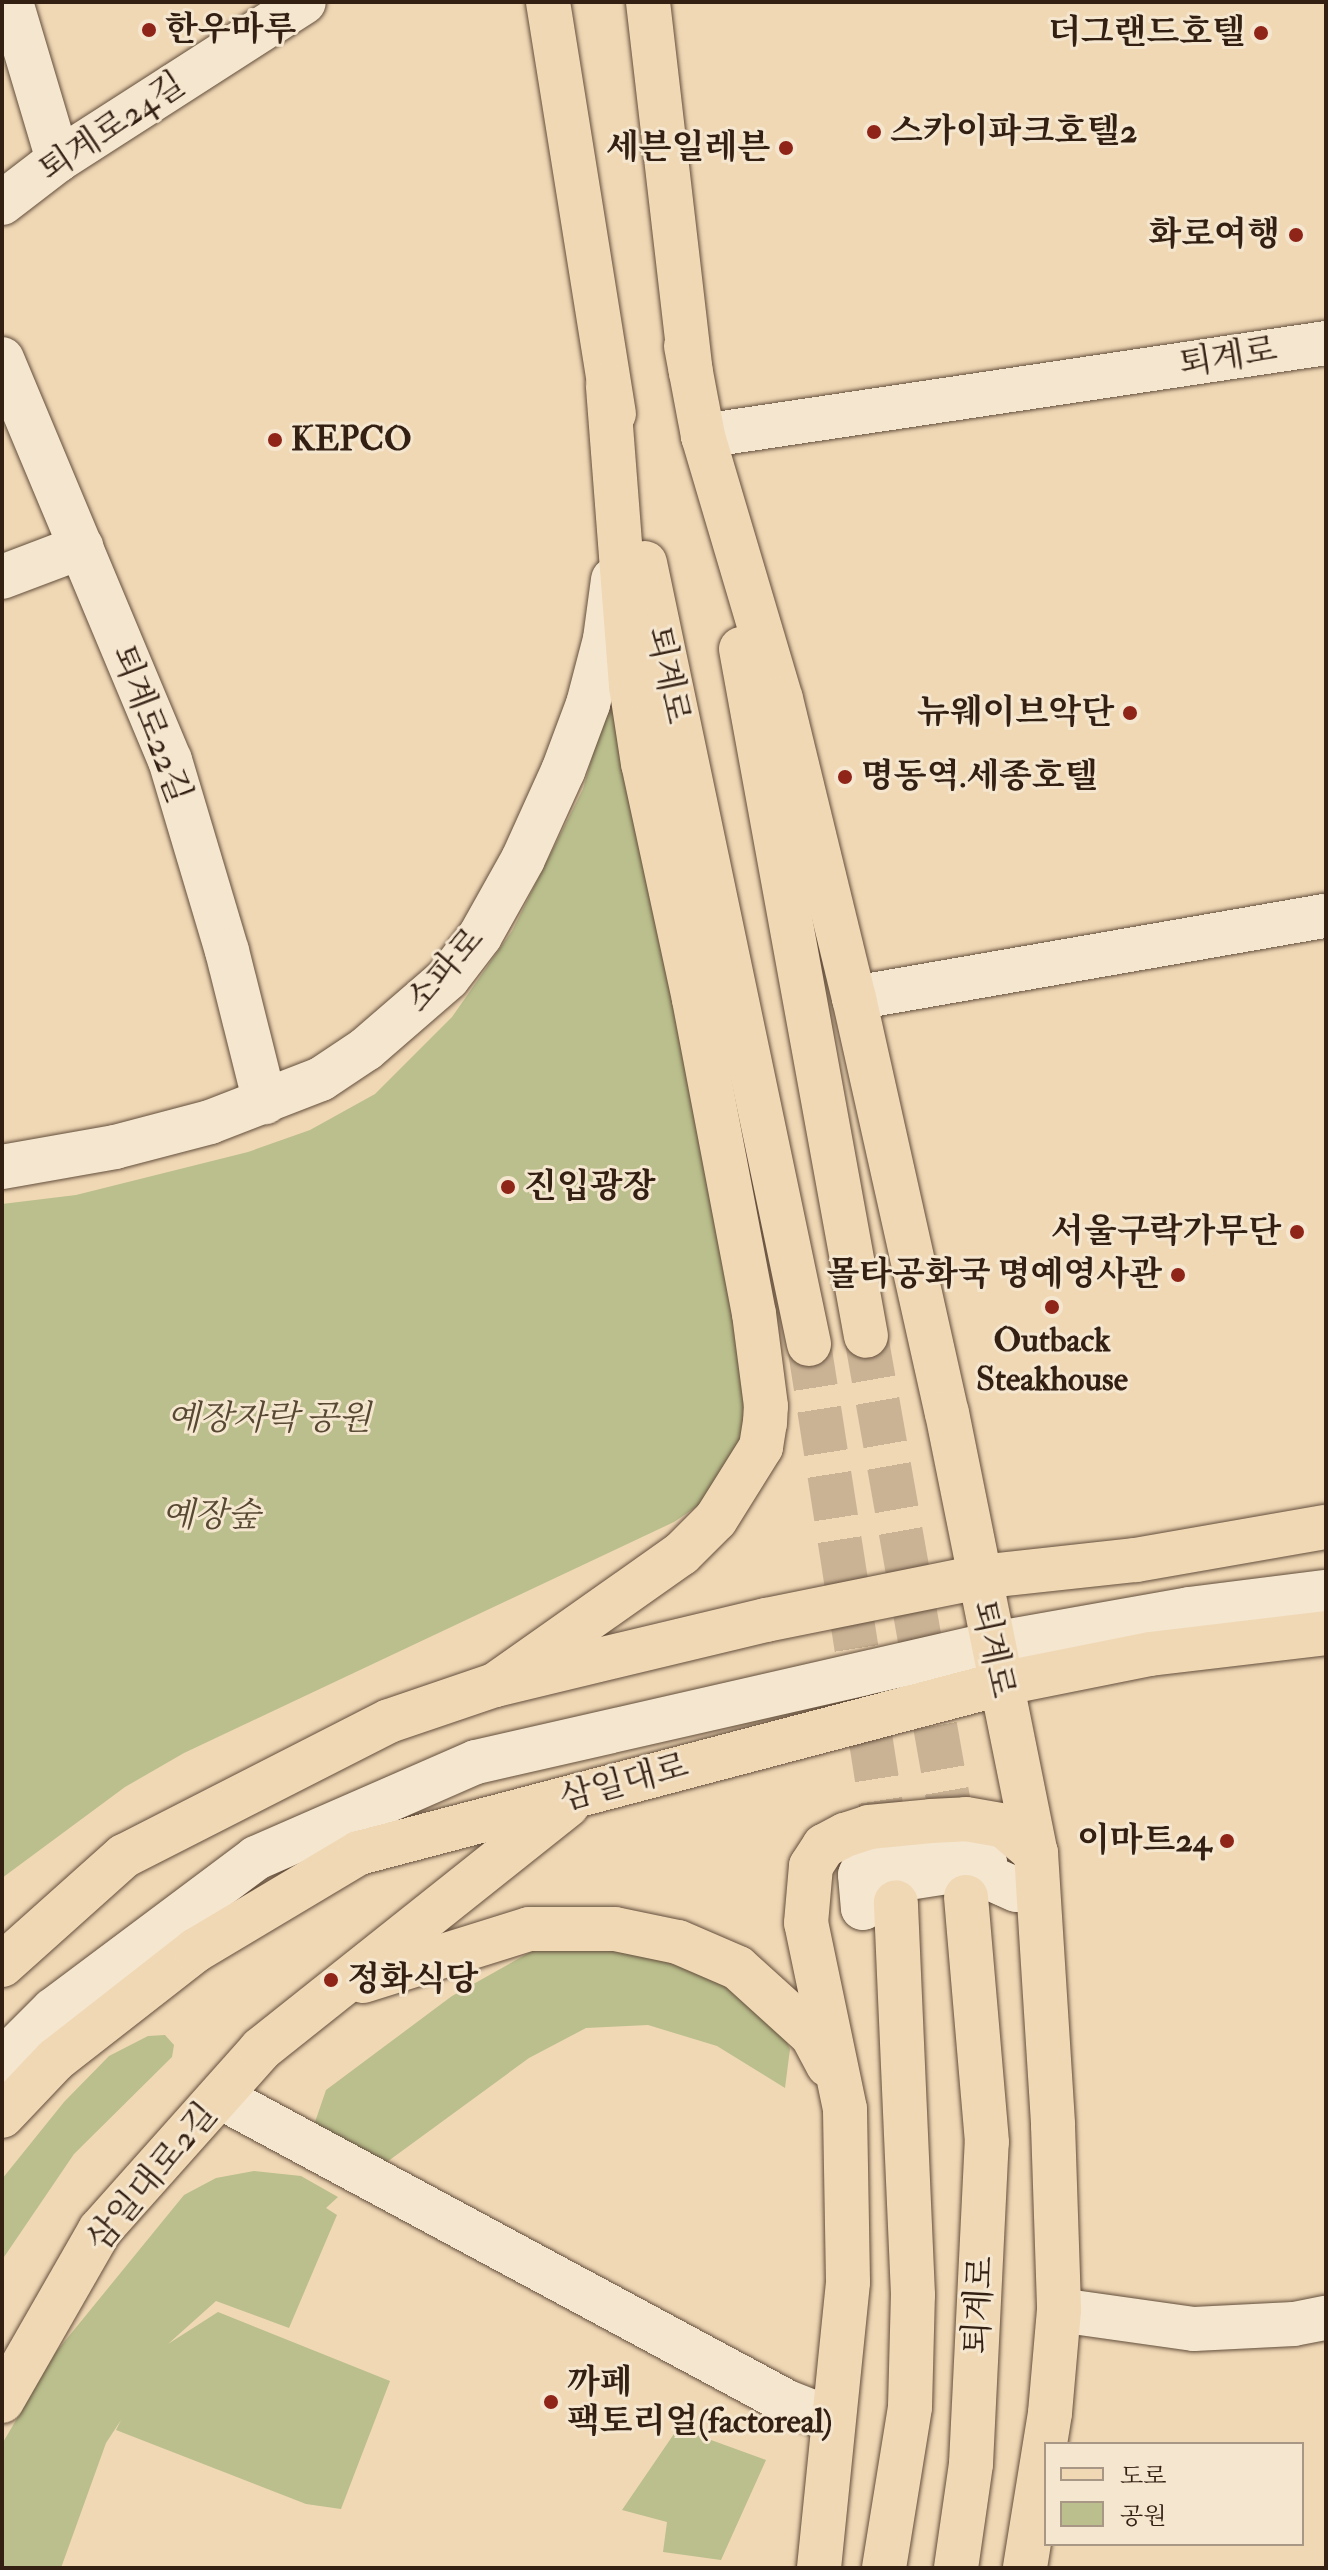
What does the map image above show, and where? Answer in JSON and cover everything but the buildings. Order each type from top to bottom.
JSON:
[{"type":"main road","name":"퇴계로","points":[[548,2],[608,385],[809,1344]]},
{"type":"main road","name":"퇴계로","points":[[648,2],[686,346],[866,1336]]},
{"type":"main road","name":"퇴계로","points":[[686,346],[703,436],[781,699],[854,998],[947,1413],[1036,1853],[1053,2125],[1059,2310],[1045,2442]]},
{"type":"main road","points":[[495,1685],[681,1554],[716,1519],[756,1456],[765,1423],[766,1406],[754,1314],[694,999],[643,764],[631,686],[608,385]]},
{"type":"main road","points":[[2,1965],[124,1856],[389,1721],[495,1685],[766,1620],[979,1577],[1136,1560],[1326,1527]]},
{"type":"main road","name":"삼일대로","points":[[2,2116],[55,2060],[196,1950],[359,1853],[582,1793],[996,1664],[1150,1654],[1326,1633]]},
{"type":"main road","name":"삼일대로2길","points":[[2,2401],[100,2230],[261,2049],[342,1988],[582,1793]]},
{"type":"main road","points":[[819,2568],[848,2282],[845,2109],[806,1923],[811,1866],[824,1846],[869,1827],[966,1819],[1004,1826],[1036,1853]]},
{"type":"main road","name":"퇴계로","points":[[956,2568],[971,2464],[987,2142],[966,1897]]},
{"type":"main road","name":"퇴계로","points":[[884,2568],[910,2407],[913,2295],[896,1902]]},
{"type":"main road","points":[[342,1988],[529,1929],[615,1929],[678,1942],[738,1968],[789,2011],[818,2046],[845,2109]]},
{"type":"main road","name":"퇴계로","points":[[1025,2568],[1044,2450]]},
{"type":"street","points":[[11,2],[58,160]]},
{"type":"street","name":"퇴계로24길","points":[[2,203],[58,160],[304,2]]},
{"type":"street","name":"퇴계로","points":[[703,436],[1326,343]]},
{"type":"street","name":"퇴계로22길","points":[[2,359],[170,760],[227,951],[265,1102]]},
{"type":"street","name":"소파로","points":[[6,1165],[115,1147],[210,1122],[321,1079],[366,1049],[448,978],[480,936],[523,859],[588,704],[605,639],[619,514]]},
{"type":"street","points":[[2,577],[81,547]]},
{"type":"street","points":[[854,998],[1326,916]]},
{"type":"street","points":[[1265,1537],[1326,1544]]},
{"type":"street","name":"삼일대로","points":[[2,2061],[53,2010],[256,1858],[476,1762],[996,1664],[1189,1609],[1326,1592]]},
{"type":"street","points":[[220,2097],[787,2402],[833,2420]]},
{"type":"street","points":[[1059,2310],[1194,2329],[1294,2324],[1326,2318]]},
{"type":"green space","name":"예장자락 공원","points":[[609,698],[659,908],[752,1374],[740,1455],[702,1503],[674,1522],[184,1753],[125,1787],[2,1878],[2,1204],[76,1195],[248,1152],[310,1130],[375,1094],[452,1017],[512,931],[583,789]]},
{"type":"green space","points":[[588,1937],[698,1960],[776,2019],[790,2049],[785,2088],[717,2046],[648,2025],[586,2028],[529,2058],[365,2178],[314,2125],[326,2090],[452,1996],[532,1951]]},
{"type":"green space","points":[[165,2035],[174,2045],[172,2057],[74,2154],[2,2260],[2,2179],[64,2102],[109,2056],[148,2036]]},
{"type":"green space","points":[[254,2171],[301,2176],[338,2197],[326,2208],[337,2215],[289,2328],[216,2301],[168,2344],[218,2312],[390,2381],[341,2509],[306,2504],[116,2430],[121,2420],[106,2443],[61,2568],[2,2568],[2,2444],[56,2352],[184,2195],[216,2178]]},
{"type":"green space","points":[[678,2428],[766,2460],[721,2560],[663,2552],[667,2522],[622,2510]]},
{"type":"tunnel","points":[[866,1336],[958,1855]]},
{"type":"tunnel","points":[[809,1344],[890,1863]]},
{"type":"place","name":"한우마루","points":[[149,30]]},
{"type":"place","name":"더그랜드호텔","points":[[1261,33]]},
{"type":"place","name":"스카이파크호텔2","points":[[874,132]]},
{"type":"place","name":"세븐일레븐","points":[[786,148]]},
{"type":"place","name":"화로여행","points":[[1296,235]]},
{"type":"place","name":"KEPCO","points":[[275,440]]},
{"type":"place","name":"뉴웨이브악단","points":[[1130,713]]},
{"type":"place","name":"명동역.세종호텔","points":[[845,777]]},
{"type":"place","name":"진입광장","points":[[508,1187]]},
{"type":"place","name":"서울구락가무단","points":[[1297,1232]]},
{"type":"place","name":"몰타공화국 명예영사관","points":[[1178,1275]]},
{"type":"place","name":"Outback Steakhouse","points":[[1052,1307]]},
{"type":"place","name":"이마트24","points":[[1227,1841]]},
{"type":"place","name":"정화식당","points":[[331,1980]]},
{"type":"place","name":"까페 팩토리얼(factoreal)","points":[[551,2402]]},
{"type":"park label","name":"예장숲","points":[[211,1516]]}]
